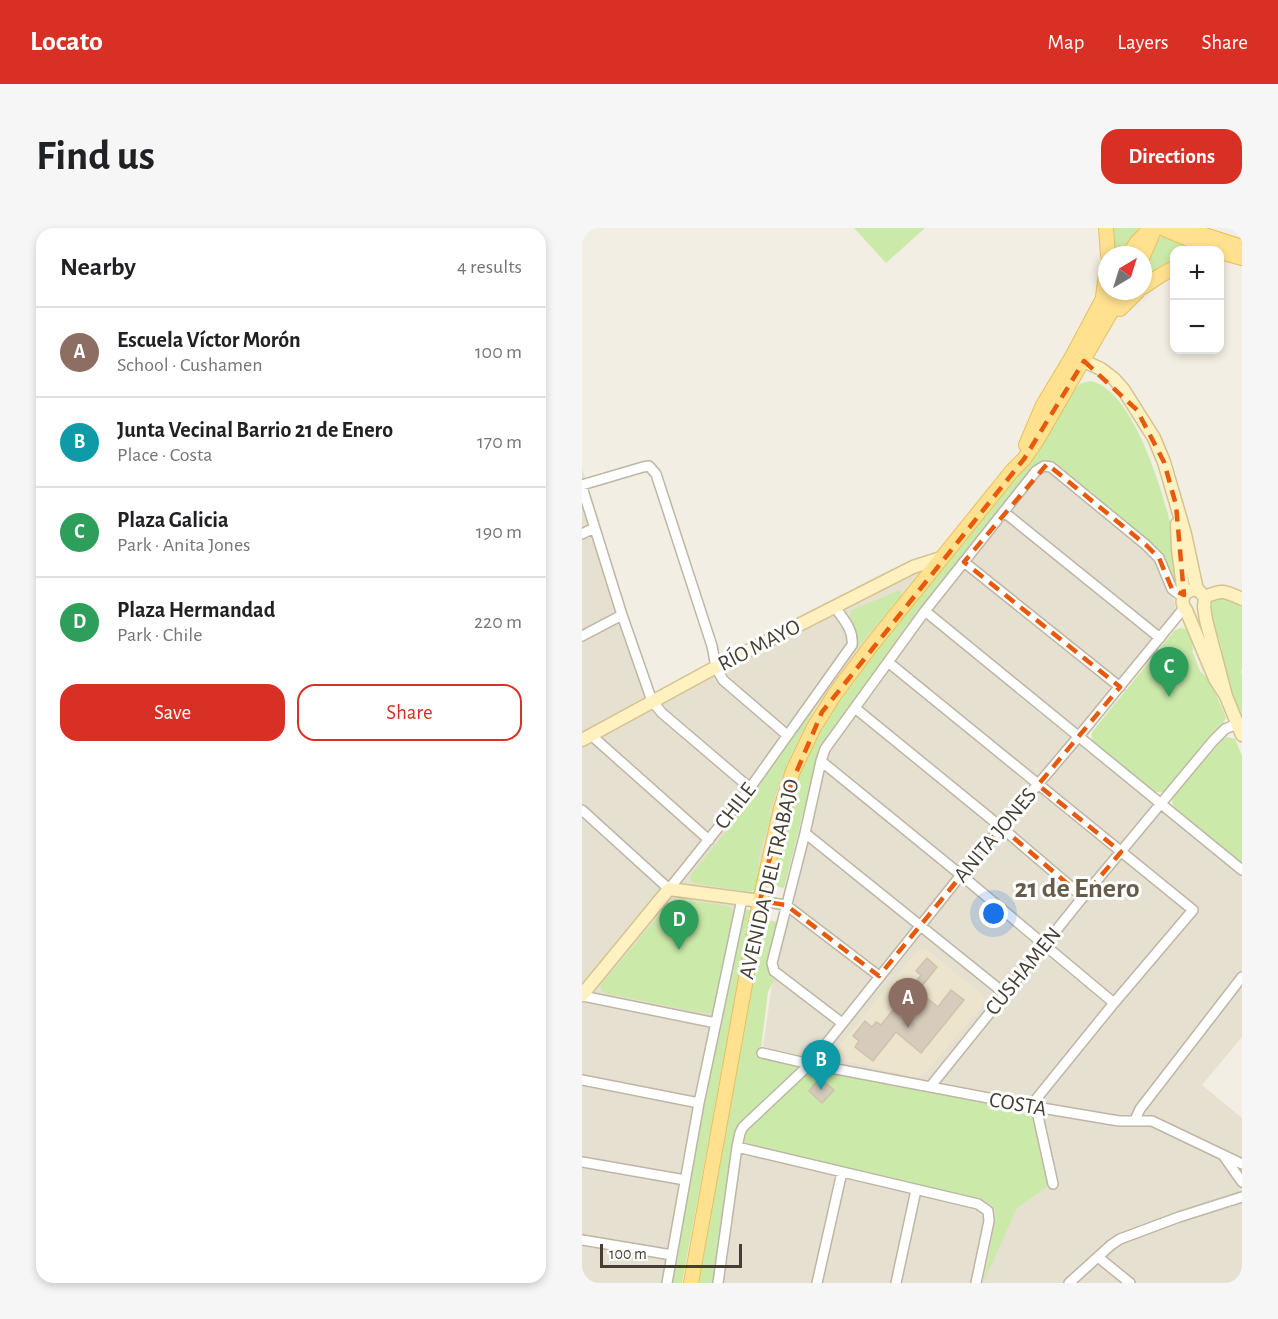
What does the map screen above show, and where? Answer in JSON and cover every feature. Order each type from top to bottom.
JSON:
[{"type":"main road","points":[[1106,228],[1107,246]]},
{"type":"main road","points":[[1135,246],[1153,228]]},
{"type":"main road","points":[[1147,246],[1153,228]]},
{"type":"main road","points":[[1162,228],[1205,246]]},
{"type":"main road","points":[[1183,228],[1241,251]]},
{"type":"main road","points":[[1199,228],[1241,251]]},
{"type":"main road","points":[[1224,251],[1241,251]]},
{"type":"main road","points":[[1224,257],[1241,251]]},
{"type":"main road","points":[[1152,281],[1170,270]]},
{"type":"main road","name":"AVENIDA DEL TRABAJO","points":[[691,1283],[760,901],[781,808],[793,771],[822,711],[863,656],[1037,440],[1078,358],[1102,300]]},
{"type":"main road","name":"AVENIDA DEL TRABAJO","points":[[1078,358],[1102,328],[1118,300]]},
{"type":"main road","points":[[1102,328],[1127,300]]},
{"type":"street","points":[[1078,358],[1137,410],[1154,438],[1164,462],[1185,534],[1226,696],[1240,729]]},
{"type":"street","points":[[750,788],[662,713],[652,701],[622,615],[582,486],[643,466],[649,466],[656,474],[712,646],[716,667],[723,680],[787,735]]},
{"type":"street","name":"AVENIDA DEL TRABAJO","points":[[842,1023],[774,971],[772,963],[825,749],[925,611],[1036,471],[1044,466],[1051,467],[1146,545],[1159,558],[1172,589],[1184,603]]},
{"type":"street","points":[[1176,505],[1184,603],[1215,679],[1226,696]]},
{"type":"street","points":[[1004,512],[1160,638]]},
{"type":"street","points":[[582,534],[594,528]]},
{"type":"street","name":"RÍO MAYO","points":[[587,738],[716,667],[913,567],[941,558]]},
{"type":"street","points":[[964,562],[1120,687]]},
{"type":"street","points":[[1184,603],[1190,590],[1202,598]]},
{"type":"street","points":[[1202,598],[1219,591],[1226,591],[1242,598]]},
{"type":"street","points":[[1184,603],[1194,613],[1201,610],[1202,598]]},
{"type":"street","name":"ANITA JONES","points":[[810,1064],[961,875],[1160,638],[1184,603]]},
{"type":"street","name":"CHILE","points":[[582,995],[750,788],[852,645],[853,637],[850,628],[835,607]]},
{"type":"street","points":[[925,611],[1242,870]]},
{"type":"street","points":[[582,636],[622,615]]},
{"type":"street","points":[[888,662],[1193,910],[1037,1098],[1036,1107],[1053,1184]]},
{"type":"street","points":[[855,708],[1083,897]]},
{"type":"street","name":"CUSHAMEN","points":[[930,1087],[1083,897],[1225,729],[1240,729]]},
{"type":"street","points":[[587,738],[709,840]]},
{"type":"street","points":[[821,761],[1114,1003]]},
{"type":"street","points":[[582,810],[669,889],[786,905],[879,976]]},
{"type":"street","points":[[805,833],[1005,993]]},
{"type":"street","name":"AVENIDA DEL TRABAJO","points":[[667,1283],[699,1103],[742,898]]},
{"type":"street","points":[[1135,1120],[1140,1109],[1242,977]]},
{"type":"street","points":[[582,995],[717,1023]]},
{"type":"street","name":"COSTA","points":[[762,1053],[1119,1122],[1152,1121],[1242,1164]]},
{"type":"street","points":[[718,1283],[740,1133],[743,1127],[810,1064]]},
{"type":"street","points":[[582,1080],[699,1103]]},
{"type":"street","points":[[737,1147],[978,1204],[988,1211],[989,1221],[976,1283]]},
{"type":"street","name":"COSTA","points":[[1221,1154],[1242,1182]]},
{"type":"street","points":[[582,1162],[685,1180]]},
{"type":"street","points":[[817,1283],[842,1172]]},
{"type":"street","points":[[896,1283],[916,1190]]},
{"type":"street","points":[[1069,1283],[1111,1245],[1131,1233],[1242,1197]]},
{"type":"street","points":[[582,1240],[672,1255]]},
{"type":"street","points":[[1098,1257],[1130,1283]]},
{"type":"highlighted area","points":[[1084,361],[1137,410],[1164,462],[1176,505],[1184,595],[1172,589],[1159,558],[1146,545],[1047,464],[964,562],[1120,687],[1038,785],[1121,852],[1083,897],[1001,827],[879,976],[786,905],[760,901],[781,808],[822,712],[1024,459]]},
{"type":"shaded area","points":[[1044,466],[1146,545],[1172,589],[1177,617],[1079,736],[1242,870],[1242,1037],[1202,1085],[1242,1118],[1242,1283],[718,1283],[740,1133],[809,1064],[762,1053],[774,971],[821,761],[888,662]]},
{"type":"shaded area","points":[[582,468],[653,701],[941,558],[835,694],[760,901],[742,899],[667,1283],[582,1283]]},
{"type":"shaded area","points":[[926,949],[983,995],[984,1004],[925,1074],[917,1077],[834,1059],[833,1053],[917,951]]},
{"type":"green space","points":[[854,228],[925,228],[886,263]]},
{"type":"green space","points":[[1110,228],[1139,228],[1128,246],[1111,246]]},
{"type":"green space","points":[[1162,236],[1188,246],[1170,246],[1170,266],[1152,277],[1152,250]]},
{"type":"green space","points":[[1090,381],[1105,387],[1119,400],[1142,440],[1152,463],[1170,522],[1177,584],[1165,558],[1152,545],[1055,466],[1035,468],[919,610],[820,748],[784,888],[772,885],[795,782],[812,743],[836,703],[1071,393],[1080,384]]},
{"type":"green space","points":[[900,590],[901,597],[825,691],[800,737],[785,770],[769,816],[771,817],[760,855],[759,879],[755,889],[750,892],[693,883],[690,880],[691,875],[747,805],[854,647],[856,635],[850,619],[852,610]]},
{"type":"green space","points":[[1222,598],[1242,607],[1242,717],[1225,678],[1222,649],[1211,623],[1208,604],[1212,600]]},
{"type":"green space","points":[[1180,628],[1190,632],[1193,653],[1200,671],[1210,681],[1226,717],[1222,727],[1208,739],[1164,792],[1156,792],[1096,745],[1092,732],[1174,631]]},
{"type":"green space","points":[[1227,737],[1235,739],[1242,756],[1242,863],[1174,807],[1172,802],[1173,797]]},
{"type":"green space","points":[[679,899],[731,908],[733,914],[716,1007],[707,1014],[604,993],[601,985],[670,902]]},
{"type":"green space","points":[[744,909],[750,910],[751,914],[682,1283],[671,1283],[704,1105]]},
{"type":"green space","points":[[764,919],[777,922],[769,959],[769,967],[774,980],[768,992],[760,1055],[764,1058],[800,1066],[755,1108],[735,1136],[715,1283],[699,1283]]},
{"type":"green space","points":[[814,1070],[1023,1108],[1029,1111],[1033,1116],[1048,1186],[1017,1208],[984,1281],[996,1214],[993,1206],[984,1200],[743,1144],[741,1140],[746,1130]]},
{"type":"building","points":[[927,958],[937,967],[918,991],[938,1007],[951,990],[964,1000],[921,1053],[896,1032],[873,1061],[855,1047],[859,1041],[853,1036],[865,1021],[872,1027],[876,1022],[881,1025],[921,975],[916,971]]},
{"type":"building","points":[[820,1078],[834,1090],[822,1103],[809,1091]]},
{"type":"place","name":"Plaza Galicia","points":[[1169,697]]},
{"type":"place","name":"Plaza Hermandad","points":[[679,950]]},
{"type":"place","name":"Escuela Víctor Morón","points":[[908,1028]]},
{"type":"place","name":"Junta Vecinal Barrio 21 de Enero","points":[[821,1090]]},
{"type":"district","name":"21 de Enero","points":[[1077,889]]}]
